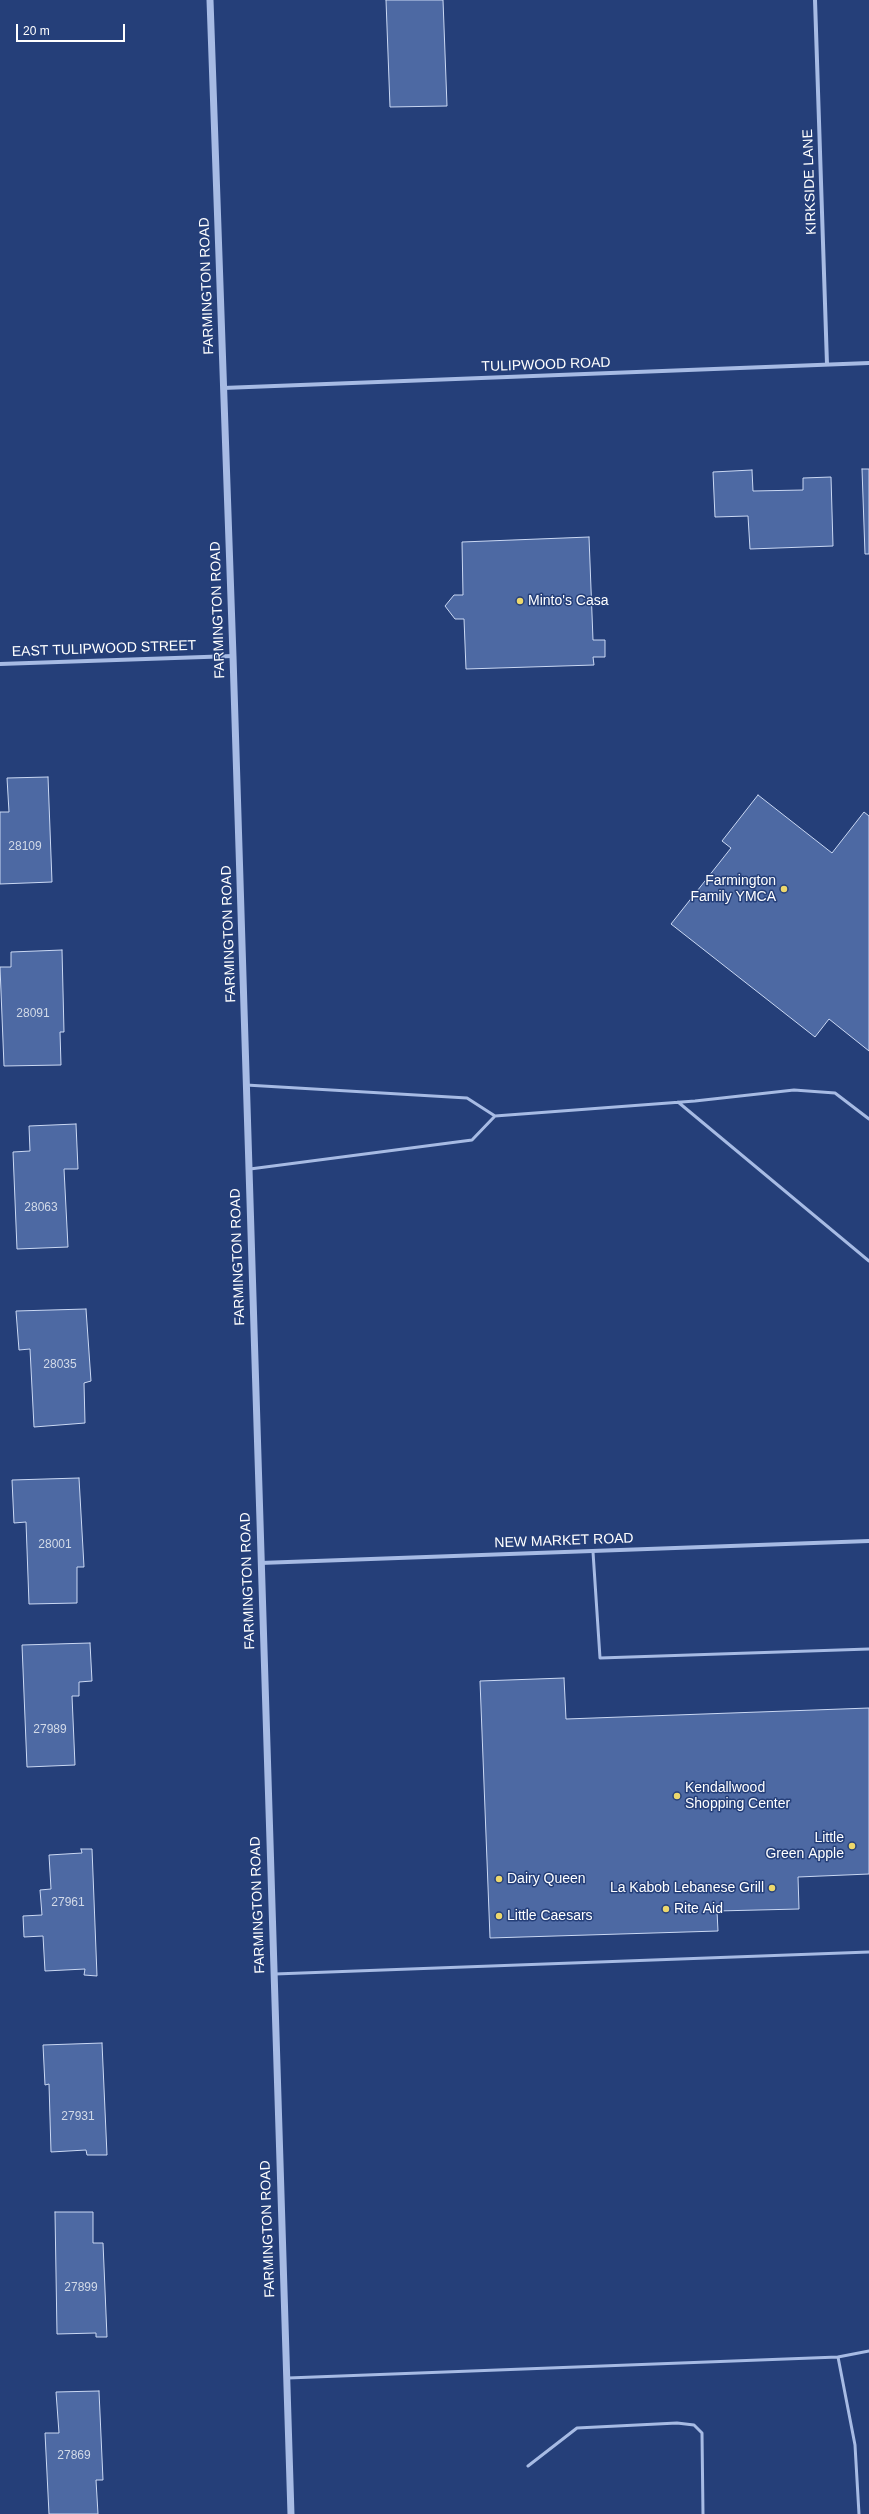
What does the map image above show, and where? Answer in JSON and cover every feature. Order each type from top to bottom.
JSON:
[{"type":"street","name":"FARMINGTON ROAD","points":[[210,0],[233,656],[290,2514]]},
{"type":"street","name":"KIRKSIDE LANE","points":[[815,0],[827,364]]},
{"type":"street","name":"TULIPWOOD ROAD","points":[[223,388],[869,363]]},
{"type":"street","name":"EAST TULIPWOOD STREET","points":[[0,664],[233,656]]},
{"type":"street","name":"NEW MARKET ROAD","points":[[260,1563],[869,1541]]},
{"type":"lane","points":[[246,1085],[467,1098],[495,1116],[678,1102],[794,1090],[835,1093],[869,1119]]},
{"type":"lane","points":[[678,1102],[869,1261]]},
{"type":"lane","points":[[248,1169],[472,1140],[495,1116]]},
{"type":"lane","points":[[593,1552],[600,1658],[869,1649]]},
{"type":"lane","points":[[273,1974],[869,1952]]},
{"type":"lane","points":[[286,2378],[838,2357],[869,2351]]},
{"type":"lane","points":[[838,2357],[855,2445],[859,2514]]},
{"type":"lane","points":[[528,2466],[577,2428],[677,2423],[694,2425],[702,2433],[703,2514]]},
{"type":"building","points":[[386,0],[443,0],[447,106],[390,107]]},
{"type":"building","points":[[862,469],[869,469],[869,554],[865,554]]},
{"type":"building","points":[[752,470],[753,491],[803,490],[803,478],[831,477],[833,546],[750,549],[748,516],[715,517],[713,472]]},
{"type":"building","name":"Minto's Casa","points":[[589,537],[593,640],[605,640],[605,657],[593,657],[594,665],[466,669],[464,619],[455,619],[445,606],[454,595],[463,595],[462,542]]},
{"type":"building","points":[[48,777],[52,882],[0,884],[0,812],[9,812],[7,778]]},
{"type":"building","name":"Farmington Family YMCA","points":[[758,795],[832,853],[864,812],[869,816],[869,1051],[829,1019],[815,1037],[671,924],[731,848],[722,841]]},
{"type":"building","points":[[62,950],[64,1032],[60,1032],[61,1065],[4,1066],[0,967],[11,967],[11,952]]},
{"type":"building","points":[[76,1124],[78,1169],[64,1169],[68,1247],[17,1249],[13,1152],[30,1151],[29,1126]]},
{"type":"building","points":[[86,1309],[91,1381],[84,1383],[85,1423],[34,1427],[30,1349],[19,1350],[16,1311]]},
{"type":"building","points":[[79,1478],[84,1567],[77,1567],[77,1603],[29,1604],[26,1522],[14,1523],[12,1480]]},
{"type":"building","points":[[90,1643],[92,1681],[79,1682],[79,1696],[72,1696],[75,1765],[27,1767],[22,1645]]},
{"type":"building","name":"Kendallwood Shopping Center","points":[[564,1678],[566,1719],[869,1708],[869,1874],[798,1877],[799,1909],[717,1911],[718,1931],[490,1938],[480,1681]]},
{"type":"building","points":[[81,1849],[92,1849],[97,1976],[84,1975],[85,1969],[45,1971],[43,1936],[24,1937],[23,1916],[42,1915],[40,1890],[51,1889],[49,1855],[82,1853]]},
{"type":"building","points":[[102,2043],[107,2155],[87,2155],[86,2150],[51,2152],[49,2084],[45,2085],[43,2045]]},
{"type":"building","points":[[55,2212],[93,2212],[93,2243],[103,2243],[107,2337],[96,2337],[96,2333],[57,2334]]},
{"type":"building","points":[[99,2391],[103,2480],[96,2480],[98,2514],[49,2514],[45,2433],[59,2433],[56,2392]]},
{"type":"place","name":"Minto's Casa","points":[[520,601]]},
{"type":"place","name":"Farmington Family YMCA","points":[[784,889]]},
{"type":"place","name":"Kendallwood Shopping Center","points":[[677,1796]]},
{"type":"place","name":"Little Green Apple","points":[[852,1846]]},
{"type":"place","name":"Dairy Queen","points":[[499,1879]]},
{"type":"place","name":"La Kabob Lebanese Grill","points":[[772,1888]]},
{"type":"place","name":"Rite Aid","points":[[666,1909]]},
{"type":"place","name":"Little Caesars","points":[[499,1916]]}]
